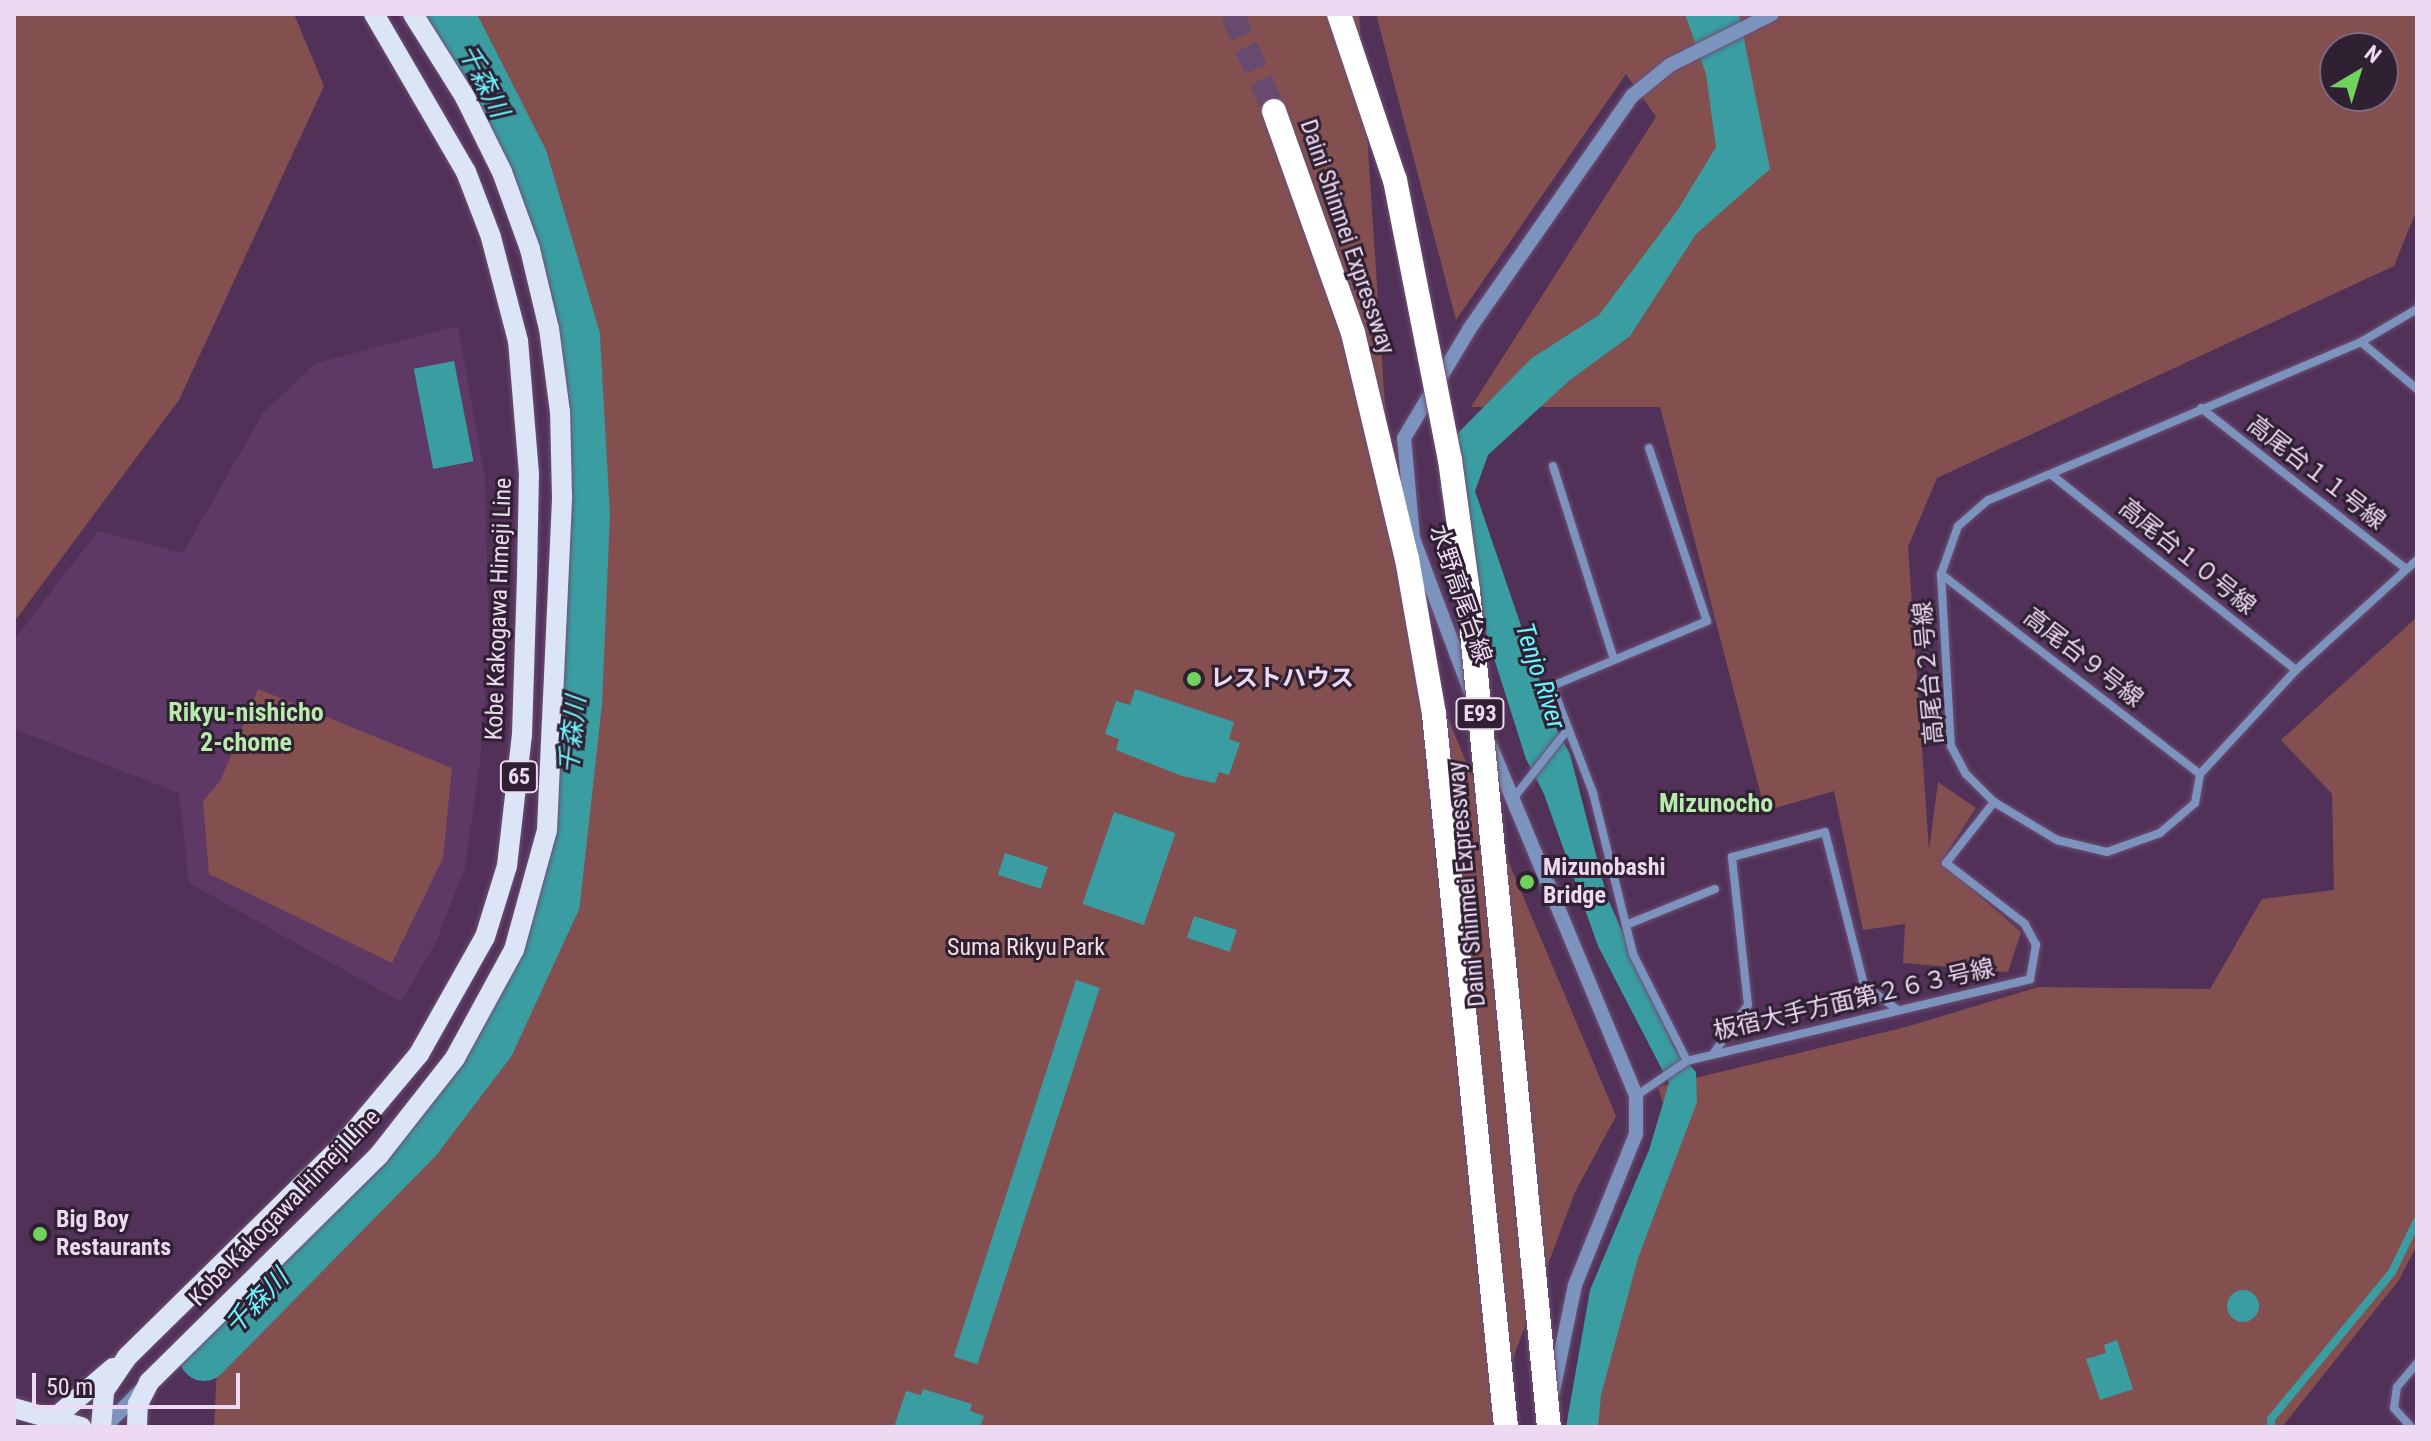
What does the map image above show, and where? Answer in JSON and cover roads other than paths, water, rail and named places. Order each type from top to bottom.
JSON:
[{"type":"highway","name":"Daini Shinmei Expressway","points":[[1339,14],[1399,195],[1450,460],[1468,591],[1547,1427]]},
{"type":"highway","name":"Daini Shinmei Expressway","points":[[1274,111],[1353,333],[1410,575],[1434,714],[1506,1427]]},
{"type":"main road","name":"Kobe Kakogawa Himeji Line","points":[[103,1427],[104,1391],[127,1357],[341,1147],[419,1054],[485,937],[512,838],[524,700],[529,474],[518,341],[491,237],[466,172],[374,14]]},
{"type":"main road","name":"Kobe Kakogawa Himeji Line","points":[[137,1427],[138,1404],[149,1382],[379,1155],[455,1058],[514,950],[547,830],[562,497],[560,412],[549,329],[512,196],[465,97],[413,14]]},
{"type":"main road","points":[[48,1425],[77,1394],[127,1357]]},
{"type":"main road","points":[[14,1408],[48,1425],[81,1427]]},
{"type":"street","name":"水野高尾台線","points":[[1636,1096],[1511,801],[1413,538],[1404,438],[1470,328],[1623,108],[1670,65],[1770,15]]},
{"type":"street","name":"高尾台２号線","points":[[2417,309],[2361,342],[2201,408],[2053,476],[1988,500],[1958,526],[1941,574],[1951,746],[1966,774],[1994,802],[2057,840],[2107,852],[2160,833],[2195,803],[2200,774],[2296,670],[2417,560]]},
{"type":"street","points":[[2361,342],[2417,389]]},
{"type":"street","name":"高尾台１１号線","points":[[2201,408],[2406,569]]},
{"type":"street","points":[[1547,1427],[1575,1285],[1636,1134],[1636,1096],[1686,1061],[1633,954],[1593,793],[1552,686],[1707,621],[1649,448]]},
{"type":"street","points":[[1553,466],[1614,660]]},
{"type":"street","name":"高尾台１０号線","points":[[2053,476],[2296,670]]},
{"type":"street","name":"高尾台９号線","points":[[1941,574],[2200,774]]},
{"type":"street","points":[[1511,801],[1568,729]]},
{"type":"street","name":"板宿大手方面第２６３号線","points":[[1686,1061],[2030,979],[2036,945],[2025,924],[1946,863],[1994,802]]},
{"type":"street","points":[[1713,1054],[1748,1005],[1732,857],[1825,832],[1864,985],[1898,1010]]},
{"type":"street","points":[[1626,925],[1715,889]]},
{"type":"street","points":[[2411,1427],[2394,1408],[2397,1387],[2417,1363]]},
{"type":"street","points":[[103,1427],[149,1382]]},
{"type":"waterway","name":"千森川","points":[[204,1356],[418,1138],[490,1043],[555,902],[577,704],[585,516],[575,337],[523,160],[449,14]]},
{"type":"waterway","points":[[2271,1427],[2271,1419],[2392,1272],[2417,1221]]},
{"type":"tunnel","points":[[1232,14],[1274,111]]},
{"type":"place","name":"レストハウス","points":[[1194,679]]},
{"type":"place","name":"Mizunobashi Bridge","points":[[1527,882]]},
{"type":"place","name":"Big Boy Restaurants","points":[[40,1234]]},
{"type":"district","name":"Rikyu-nishicho 2-chome","points":[[246,728]]},
{"type":"district","name":"Mizunocho","points":[[1716,804]]},
{"type":"water label","name":"Tenjo River","points":[[1540,676]]},
{"type":"park label","name":"Suma Rikyu Park","points":[[1026,948]]}]
